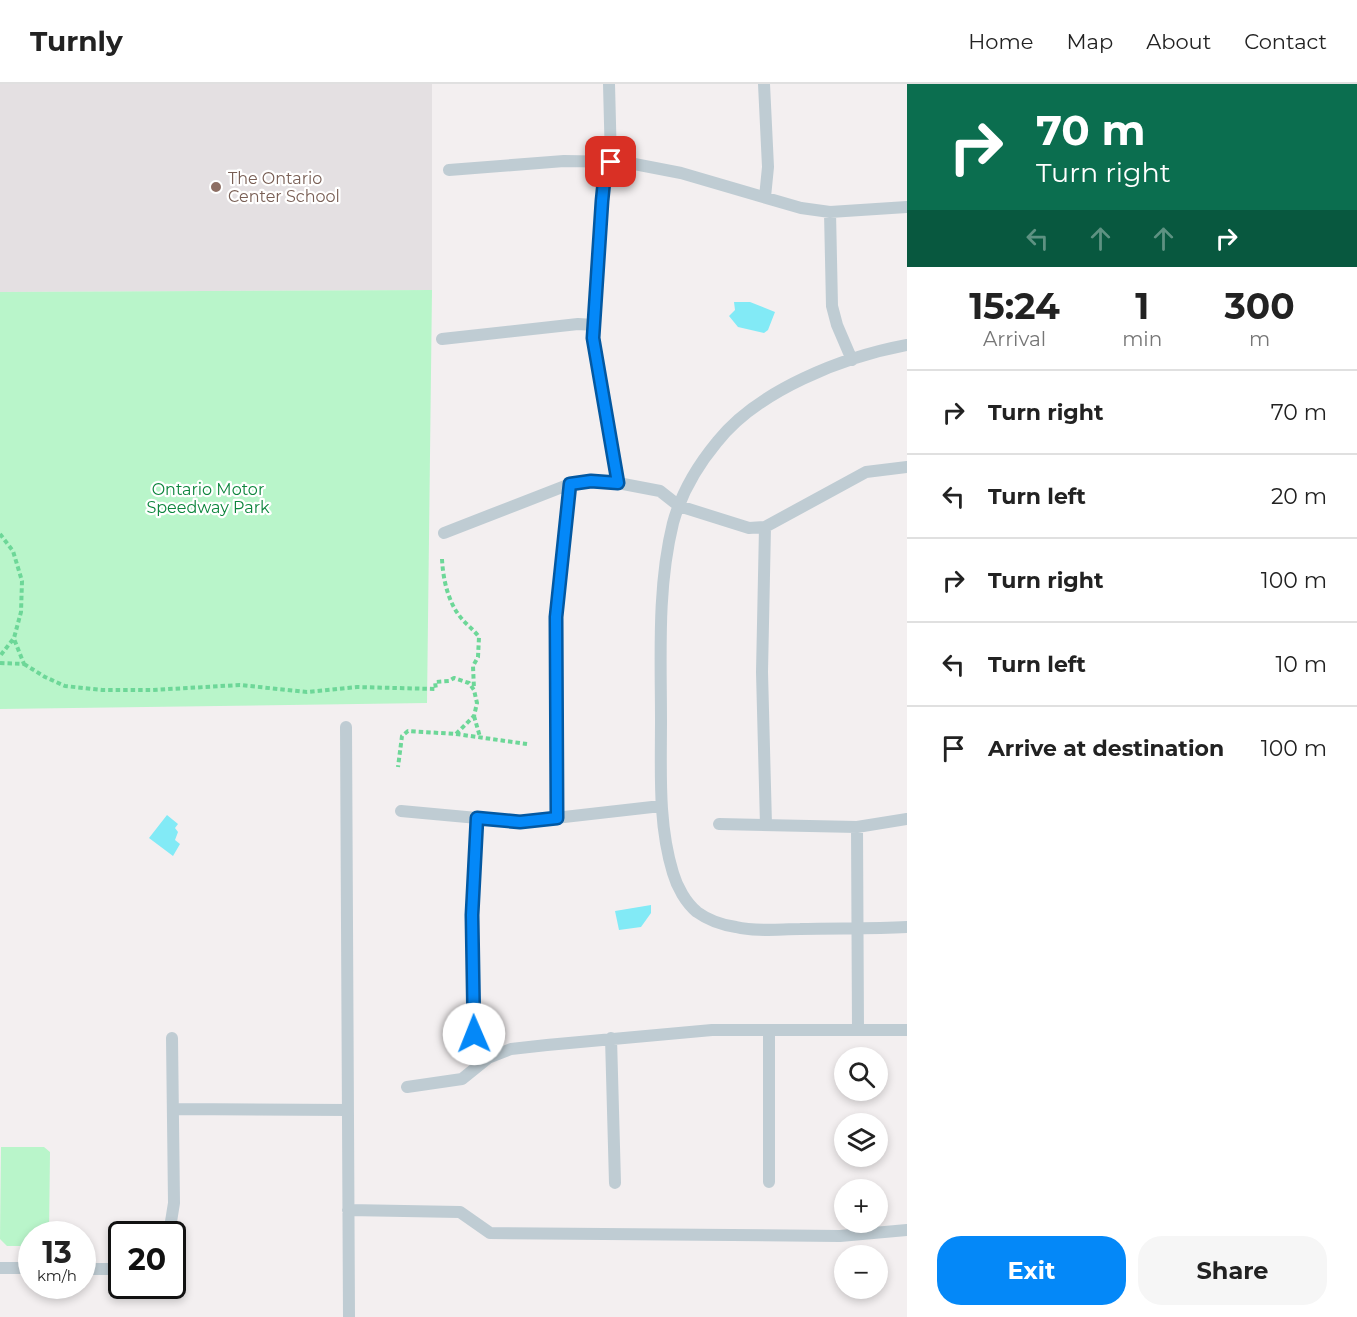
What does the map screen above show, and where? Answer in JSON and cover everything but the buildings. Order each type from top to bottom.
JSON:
[{"type":"lane","points":[[609,84],[611,162],[604,181],[593,338],[618,483]]},
{"type":"lane","points":[[764,84],[768,167],[765,197]]},
{"type":"lane","points":[[448,170],[564,161],[624,162],[681,173],[801,208],[830,212],[907,207]]},
{"type":"lane","points":[[830,212],[832,306],[837,325],[852,360]]},
{"type":"lane","points":[[442,339],[578,324],[594,325]]},
{"type":"lane","points":[[907,345],[881,350],[798,381],[765,398],[740,417],[717,442],[694,474],[679,506],[668,549],[662,594],[661,633],[661,806],[673,874],[682,895],[696,911],[715,922],[738,928],[907,927]]},
{"type":"lane","points":[[444,533],[570,484],[591,481],[618,483],[660,491],[679,506],[749,528],[765,527],[866,472],[907,467]]},
{"type":"lane","points":[[557,818],[556,617],[570,484]]},
{"type":"lane","points":[[765,527],[762,672],[766,825]]},
{"type":"lane","points":[[346,728],[349,1317]]},
{"type":"lane","points":[[401,811],[520,822],[661,806]]},
{"type":"lane","points":[[477,818],[472,915],[474,1034],[488,1058]]},
{"type":"lane","points":[[719,824],[856,827],[907,819]]},
{"type":"lane","points":[[856,827],[858,1030]]},
{"type":"lane","points":[[407,1087],[462,1079],[488,1058],[511,1049],[712,1030],[907,1030]]},
{"type":"lane","points":[[769,1030],[769,1182]]},
{"type":"lane","points":[[171,1221],[174,1203],[172,1038]]},
{"type":"lane","points":[[611,1038],[615,1183]]},
{"type":"lane","points":[[172,1109],[348,1110]]},
{"type":"lane","points":[[348,1210],[460,1212],[489,1233],[840,1236],[907,1230]]},
{"type":"lane","points":[[0,1268],[18,1268]]},
{"type":"path","points":[[0,534],[13,551],[22,580],[21,612],[14,639],[0,656]]},
{"type":"path","points":[[442,559],[442,575],[451,603],[462,620],[471,626],[479,637],[478,657],[473,666],[477,703],[474,717],[480,736]]},
{"type":"path","points":[[14,639],[24,664]]},
{"type":"path","points":[[0,663],[24,664],[65,686],[102,690],[152,690],[229,685],[307,692],[357,687],[435,689],[435,681],[449,681],[454,678],[469,683],[474,690]]},
{"type":"path","points":[[456,734],[474,717]]},
{"type":"path","points":[[398,767],[402,736],[408,731],[480,736],[527,744]]},
{"type":"path","points":[[518,737],[518,743]]},
{"type":"shaded area","name":"The Ontario Center School","points":[[0,84],[432,84],[432,290],[0,292]]},
{"type":"green space","name":"Ontario Motor Speedway Park","points":[[432,290],[427,703],[0,709],[0,292]]},
{"type":"green space","points":[[1,1147],[44,1147],[50,1152],[49,1221],[18,1221],[18,1246],[7,1246],[0,1239]]},
{"type":"water","points":[[734,302],[750,302],[775,312],[768,330],[764,333],[738,327],[729,316],[735,310]]},
{"type":"water","points":[[167,815],[178,824],[175,828],[178,832],[175,840],[180,844],[173,856],[149,838]]},
{"type":"water","points":[[651,905],[651,913],[641,927],[619,930],[615,911]]},
{"type":"place","name":"The Ontario Center School","points":[[216,187]]},
{"type":"route","points":[[474,1034],[472,915],[477,818],[520,822],[557,818],[556,617],[570,484],[591,481],[618,483],[593,338],[604,181],[611,162]]}]
